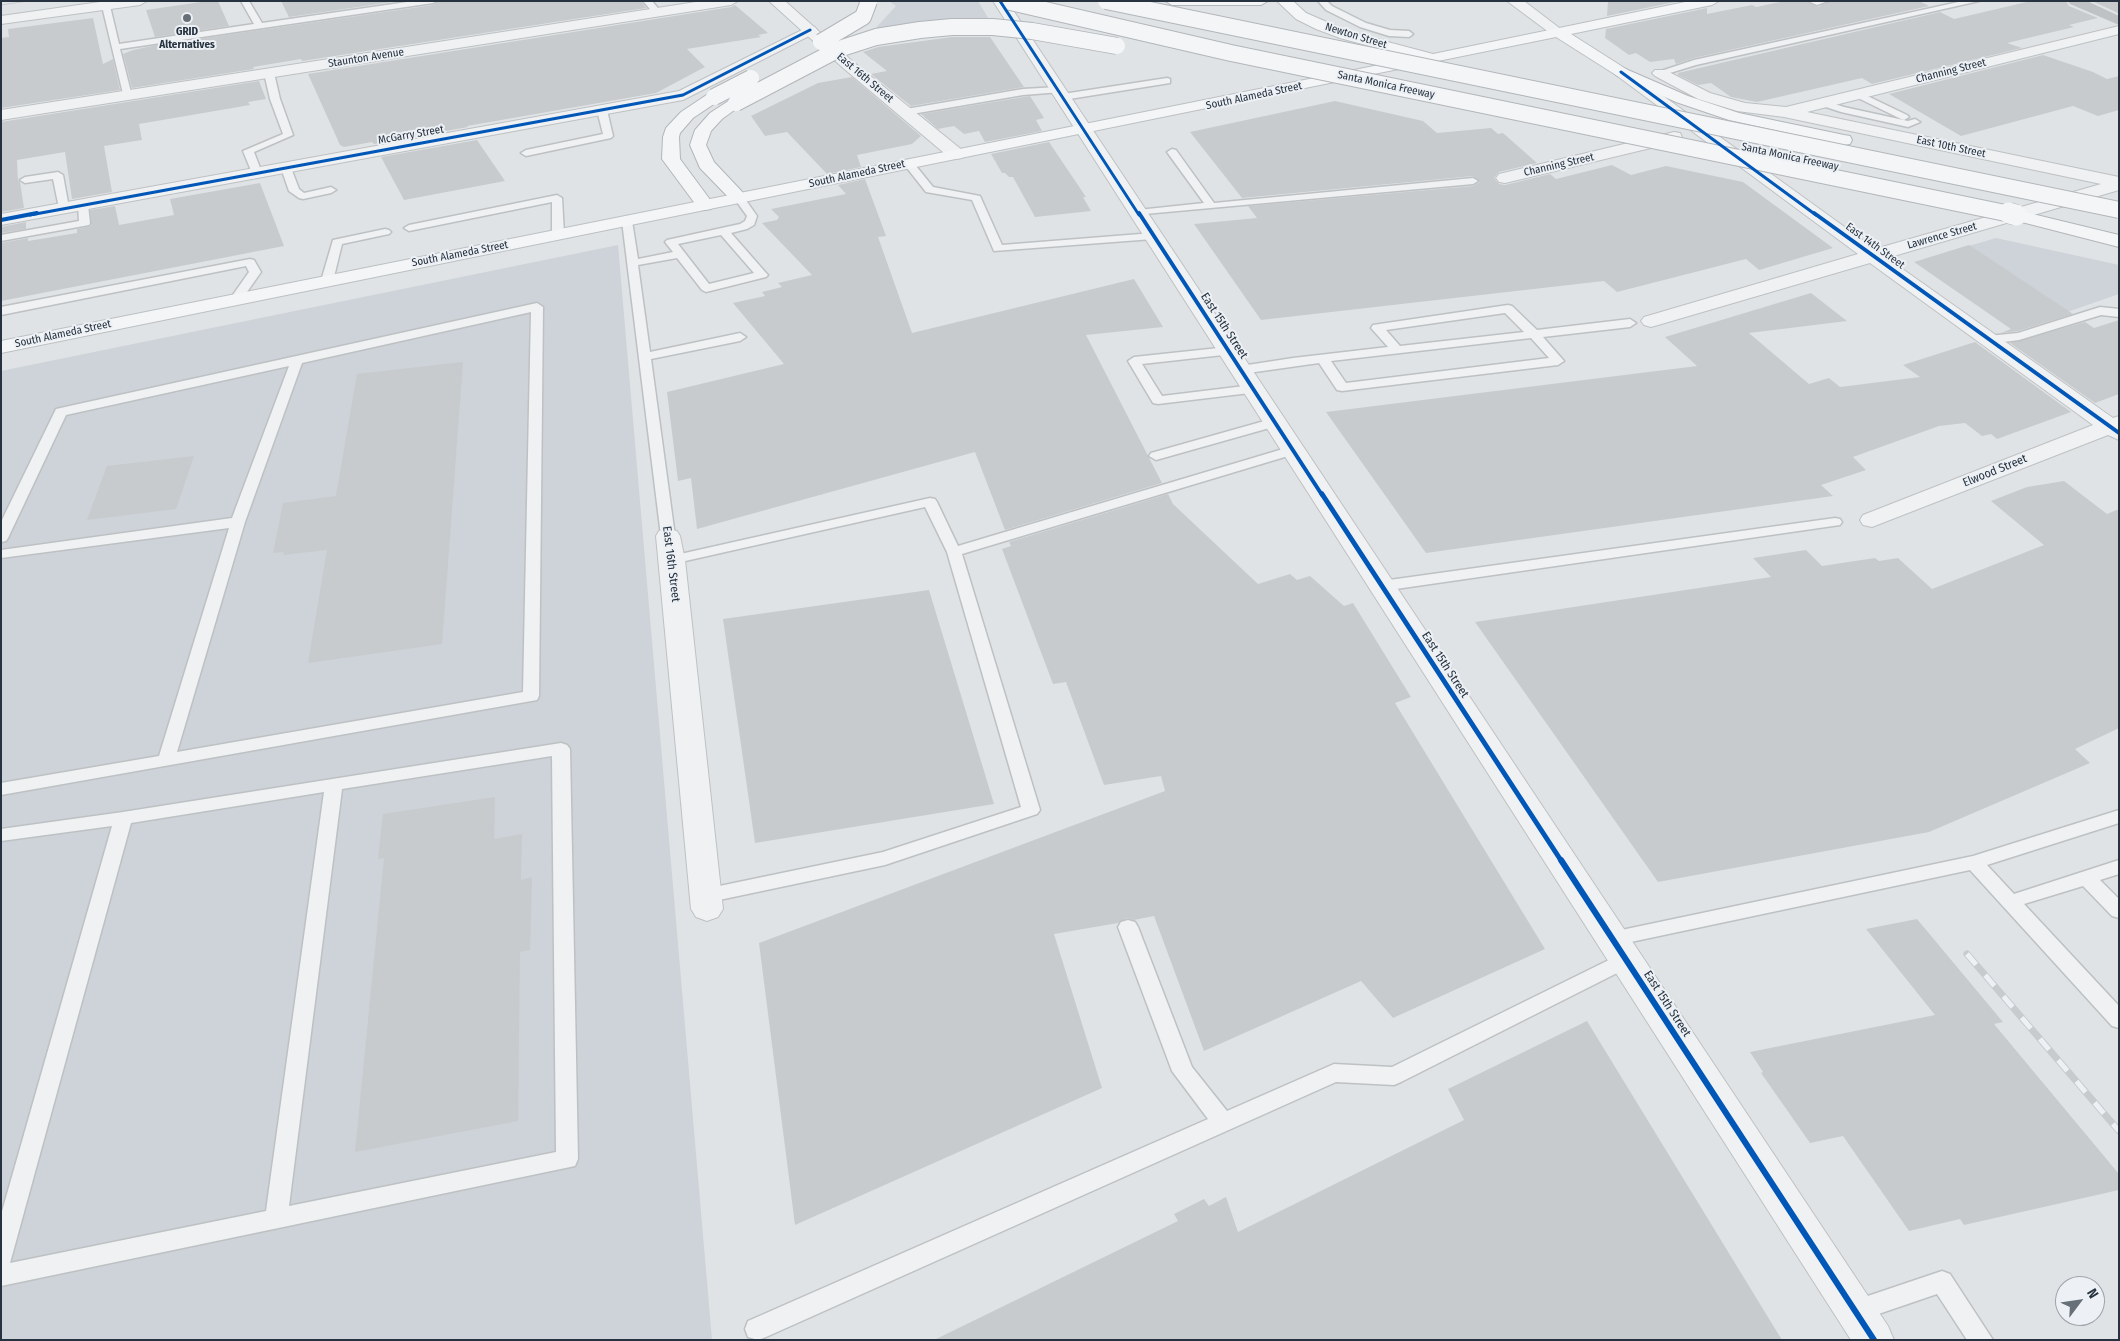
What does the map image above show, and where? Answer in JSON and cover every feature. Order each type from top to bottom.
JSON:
[{"type":"main road","points":[[706,205],[671,159],[672,132],[687,115],[714,97],[835,35],[863,17],[868,1]]},
{"type":"main road","name":"Santa Monica Freeway","points":[[1006,1],[1231,53],[2016,215],[2119,239]]},
{"type":"main road","name":"Santa Monica Freeway","points":[[1106,1],[2119,210]]},
{"type":"main road","points":[[1172,1],[1260,1]]},
{"type":"main road","name":"Newton Street","points":[[1284,1],[1301,16],[1345,35],[1433,59]]},
{"type":"main road","name":"South Alameda Street","points":[[1,347],[908,163],[1433,59],[1712,1]]},
{"type":"main road","points":[[2075,1],[2119,21]]},
{"type":"main road","points":[[739,198],[706,164],[698,145],[703,130],[716,116],[736,103],[839,49],[876,37],[920,30],[984,27],[1032,30],[1136,49]]},
{"type":"main road","name":"East 14th Street","points":[[1559,33],[1621,72]]},
{"type":"main road","points":[[1202,62],[1389,95],[1442,97]]},
{"type":"main road","points":[[1621,72],[1682,99],[1735,117],[2119,196]]},
{"type":"street","points":[[1,20],[140,1]]},
{"type":"street","name":"Staunton Avenue","points":[[1,115],[731,1]]},
{"type":"street","name":"East 16th Street","points":[[776,1],[956,154]]},
{"type":"street","name":"East 15th Street","points":[[1000,1],[1874,1340]]},
{"type":"street","name":"East 14th Street","points":[[1514,1],[1559,33]]},
{"type":"street","name":"McGarry Street","points":[[1,220],[683,95],[810,30]]},
{"type":"street","name":"Channing Street","points":[[1784,112],[2119,30]]},
{"type":"street","name":"East 14th Street","points":[[1621,72],[1872,257],[1988,340],[2116,427]]},
{"type":"street","points":[[1660,73],[1704,96],[1722,102],[1742,108],[1784,112]]},
{"type":"street","name":"East 10th Street","points":[[1784,112],[2119,183]]},
{"type":"street","name":"Channing Street","points":[[1505,178],[1700,131]]},
{"type":"street","name":"Lawrence Street","points":[[1651,321],[2119,183]]},
{"type":"street","name":"Elwood Street","points":[[1872,520],[2116,427]]},
{"type":"street","name":"East 16th Street","points":[[670,548],[706,903]]},
{"type":"lane","points":[[246,1],[259,26]]},
{"type":"lane","points":[[116,47],[433,1]]},
{"type":"lane","points":[[647,1],[658,13]]},
{"type":"lane","points":[[1322,1],[1322,3],[1330,8],[1363,25],[1389,33],[1409,34]]},
{"type":"lane","points":[[1812,1],[1817,3],[1824,1]]},
{"type":"lane","points":[[1660,73],[1694,63],[1975,1]]},
{"type":"lane","points":[[106,6],[127,96]]},
{"type":"lane","points":[[257,173],[248,151],[288,135],[275,99],[269,73]]},
{"type":"lane","points":[[906,112],[1023,92],[1060,93],[1167,81]]},
{"type":"lane","points":[[1823,102],[1841,109],[1908,124],[1915,122],[1856,94]]},
{"type":"lane","points":[[526,153],[608,136],[602,110]]},
{"type":"lane","points":[[1172,152],[1211,206]]},
{"type":"lane","points":[[908,163],[930,190],[976,198],[998,249],[1153,236]]},
{"type":"lane","points":[[286,168],[294,191],[303,196],[331,190]]},
{"type":"lane","points":[[25,180],[58,175],[64,208]]},
{"type":"lane","points":[[1138,213],[1473,181]]},
{"type":"lane","points":[[409,228],[557,198],[558,234]]},
{"type":"lane","points":[[724,232],[762,275],[706,288],[671,242],[724,232],[750,223],[752,216],[739,198]]},
{"type":"lane","points":[[1,238],[85,223],[83,205]]},
{"type":"lane","name":"East 16th Street","points":[[627,221],[670,548]]},
{"type":"lane","points":[[327,281],[337,242],[385,232]]},
{"type":"lane","points":[[633,263],[680,254]]},
{"type":"lane","points":[[1,311],[250,262],[254,272],[236,299]]},
{"type":"lane","points":[[1,538],[61,412],[537,307],[531,696],[1,789]]},
{"type":"lane","points":[[1323,359],[1342,387],[1558,361],[1508,309],[1377,328],[1397,350]]},
{"type":"lane","points":[[1988,340],[2019,336],[2100,311],[2119,313]]},
{"type":"lane","points":[[1241,370],[1134,361],[1158,400],[1241,370],[1630,323]]},
{"type":"lane","points":[[644,357],[740,337]]},
{"type":"lane","points":[[166,760],[241,515],[297,360]]},
{"type":"lane","points":[[1156,456],[1274,422]]},
{"type":"lane","points":[[954,552],[1293,450]]},
{"type":"lane","points":[[670,548],[930,502],[954,552],[1032,810],[885,858],[706,903]]},
{"type":"lane","points":[[1,554],[241,515]]},
{"type":"lane","points":[[1382,586],[1835,522]]},
{"type":"lane","points":[[1,835],[123,818],[561,749],[567,1159],[1,1275]]},
{"type":"lane","points":[[276,1218],[334,785]]},
{"type":"lane","points":[[757,1329],[1334,1073],[1394,1076],[1619,950],[1974,862],[2119,816]]},
{"type":"lane","points":[[1,1257],[123,818]]},
{"type":"lane","points":[[1974,862],[2119,1020]]},
{"type":"lane","points":[[2010,902],[2119,867]]},
{"type":"lane","points":[[2086,877],[2119,911]]},
{"type":"lane","points":[[1128,928],[1184,1071],[1223,1122]]},
{"type":"lane","points":[[1855,1311],[1942,1282],[1981,1340]]},
{"type":"shaded area","points":[[889,1],[978,1],[990,21],[874,30],[896,6]]},
{"type":"shaded area","points":[[1996,238],[2119,265],[2119,294],[2044,320],[1942,254]]},
{"type":"shaded area","points":[[618,245],[712,1340],[1,1340],[1,371]]},
{"type":"building","name":"GRID Alternatives","points":[[218,1],[229,26],[155,37],[146,10]]},
{"type":"building","points":[[281,1],[399,1],[289,17]]},
{"type":"building","points":[[439,1],[641,1],[646,8],[302,61],[301,59],[253,67],[254,69],[132,88],[123,54],[157,45],[433,5]]},
{"type":"building","points":[[1608,1],[1680,1],[1607,16]]},
{"type":"building","points":[[1785,1],[1806,1],[1818,7],[1830,1],[1919,1],[1929,6],[1694,58],[1676,64],[1674,59],[1650,62],[1636,53],[1629,55],[1605,38],[1606,29],[1707,8],[1707,14]]},
{"type":"building","points":[[2031,1],[2066,1],[2069,6],[2098,18],[2069,25],[2074,27],[2007,43],[2022,48],[1872,84],[1862,78],[1757,102],[1731,97],[1711,83],[1698,85],[1678,75],[1678,73],[1940,12],[1954,19]]},
{"type":"building","points":[[2092,1],[2119,1],[2119,13],[2118,13]]},
{"type":"building","points":[[735,5],[768,33],[758,35],[761,37],[687,49],[705,67],[656,93],[374,144],[372,142],[344,147],[340,145],[308,74],[731,7]]},
{"type":"building","points":[[93,18],[103,64],[113,59],[120,90],[1,108],[1,38],[9,37],[8,29]]},
{"type":"building","points":[[952,37],[990,37],[1024,87],[911,106],[871,74],[887,71],[863,52],[878,47]]},
{"type":"building","points":[[2043,55],[2093,72],[2107,79],[2119,76],[2119,110],[2098,116],[2073,106],[1961,136],[1889,94]]},
{"type":"building","points":[[852,77],[921,136],[912,144],[857,155],[861,167],[827,174],[787,132],[765,136],[751,116],[818,83]]},
{"type":"building","points":[[259,81],[266,99],[248,102],[250,105],[139,124],[142,140],[104,146],[112,192],[72,199],[65,152],[17,160],[18,181],[20,182],[24,208],[1,212],[1,122]]},
{"type":"building","points":[[1030,96],[1044,118],[1036,120],[1042,131],[985,142],[979,131],[964,134],[954,126],[938,129],[921,114]]},
{"type":"building","points":[[1335,101],[1423,121],[1437,133],[1491,128],[1498,134],[1503,133],[1537,163],[1499,172],[1494,178],[1499,184],[1505,185],[1550,174],[1556,179],[1612,165],[1631,175],[1666,166],[1743,182],[1833,248],[1759,270],[1746,259],[1617,292],[1604,281],[1261,320],[1194,224],[1257,218],[1248,206],[1473,186],[1480,182],[1473,176],[1242,198],[1190,132]]},
{"type":"building","points":[[477,140],[505,181],[404,200],[381,157]]},
{"type":"building","points":[[1049,142],[1086,197],[1083,197],[1091,211],[1035,217],[1013,177],[1002,173],[991,154]]},
{"type":"building","points":[[865,179],[886,236],[878,237],[912,333],[1134,279],[1163,327],[1086,335],[1162,483],[1005,530],[975,452],[697,529],[691,478],[678,481],[667,392],[784,364],[733,303],[765,296],[762,292],[782,287],[778,283],[812,275],[762,223],[777,220],[779,217],[771,209],[846,194],[838,185]]},
{"type":"building","points":[[260,183],[284,246],[1,301],[1,243],[28,238],[28,241],[77,233],[77,229],[91,226],[90,210],[115,206],[119,225],[174,215],[170,199]]},
{"type":"building","points":[[26,222],[26,229],[1,233],[1,227]]},
{"type":"building","points":[[1969,245],[2073,314],[2018,331],[2001,333],[2011,329],[1914,262]]},
{"type":"building","points":[[1811,293],[1847,321],[1749,333],[1809,384],[1829,378],[1840,387],[1920,377],[1903,365],[1975,342],[2071,412],[1997,439],[1991,434],[1982,436],[1965,423],[1939,426],[1853,457],[1866,470],[1821,485],[1833,496],[1426,553],[1326,412],[1697,366],[1665,337]]},
{"type":"building","points":[[2119,320],[2119,394],[2095,403],[2010,343],[2085,322],[2094,328]]},
{"type":"building","points":[[463,362],[442,644],[308,663],[327,550],[283,555],[284,552],[273,553],[283,503],[336,496],[357,374]]},
{"type":"building","points":[[194,456],[176,509],[87,520],[107,466]]},
{"type":"building","points":[[2064,481],[2107,514],[2119,509],[2119,728],[2075,749],[2090,763],[1929,832],[1658,882],[1475,622],[1771,577],[1753,558],[1806,550],[1822,566],[1875,558],[1879,561],[1898,558],[1932,589],[2044,545],[1991,501],[2027,487]]},
{"type":"building","points":[[1168,494],[1173,504],[1258,584],[1290,574],[1297,580],[1310,576],[1344,606],[1353,603],[1411,697],[1395,703],[1545,949],[1393,1018],[1361,981],[1204,1051],[1154,916],[1134,920],[1127,918],[1118,923],[1054,934],[1102,1088],[795,1225],[759,943],[1165,791],[1161,776],[1104,785],[1066,682],[1053,684],[1002,549],[1011,546],[1009,542]]},
{"type":"building","points":[[929,590],[994,804],[755,843],[723,619]]},
{"type":"building","points":[[495,797],[494,839],[522,834],[521,880],[532,877],[530,950],[520,952],[518,1121],[355,1152],[384,858],[378,859],[383,814]]},
{"type":"building","points":[[1917,919],[2003,1022],[1994,1024],[2119,1174],[2119,1190],[1964,1225],[1960,1219],[1909,1231],[1843,1136],[1810,1143],[1761,1073],[1763,1072],[1750,1052],[1935,1015],[1866,929]]},
{"type":"building","points":[[1587,1021],[1782,1340],[934,1340],[1178,1221],[1174,1214],[1204,1199],[1209,1206],[1226,1197],[1238,1232],[1464,1120],[1448,1089]]},
{"type":"tram line","points":[[1,5],[28,1]]},
{"type":"railway","points":[[1967,954],[2119,1131]]},
{"type":"cycle path","points":[[1000,1],[1874,1340]]},
{"type":"cycle path","points":[[1,220],[683,95],[810,30]]},
{"type":"cycle path","points":[[1621,72],[1857,245],[2119,433]]},
{"type":"place","name":"GRID Alternatives","points":[[187,18]]}]
